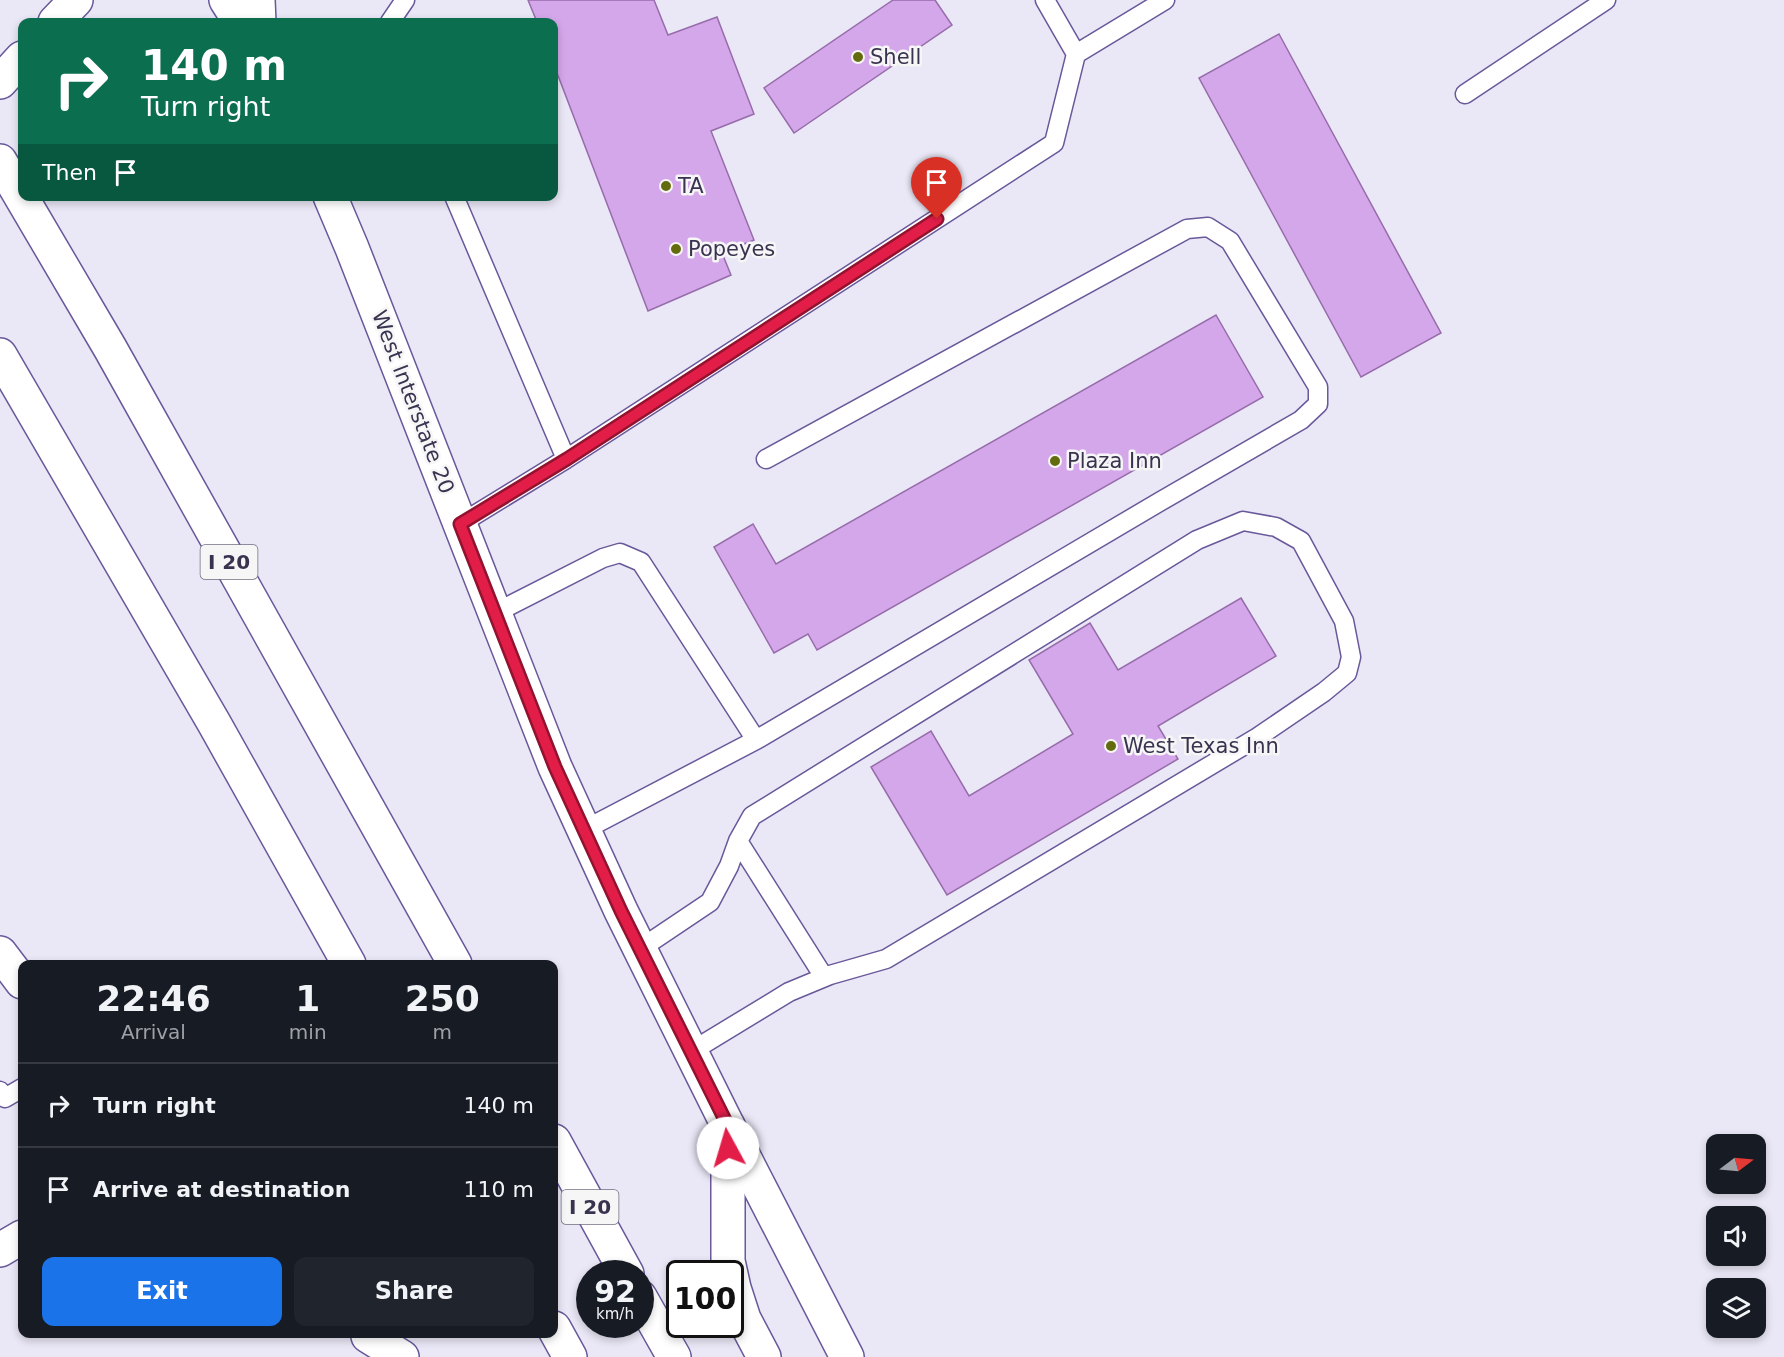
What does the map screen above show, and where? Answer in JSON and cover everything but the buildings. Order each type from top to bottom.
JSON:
[{"type":"main road","points":[[226,0],[237,18]]},
{"type":"main road","points":[[258,0],[259,18]]},
{"type":"main road","points":[[0,82],[18,62]]},
{"type":"main road","name":"I 20","points":[[0,161],[18,192]]},
{"type":"main road","name":"I 20","points":[[24,201],[110,348],[453,960]]},
{"type":"main road","name":"West Interstate 20","points":[[332,201],[555,767],[640,949],[847,1357]]},
{"type":"main road","points":[[0,355],[214,723],[347,960]]},
{"type":"main road","points":[[0,953],[18,977]]},
{"type":"main road","points":[[728,1126],[728,1261],[744,1319],[764,1357]]},
{"type":"main road","name":"I 20","points":[[558,1148],[619,1260]]},
{"type":"main road","points":[[0,1250],[18,1239]]},
{"type":"main road","points":[[654,1322],[674,1357]]},
{"type":"main road","points":[[558,1335],[570,1357]]},
{"type":"main road","points":[[371,1342],[402,1357]]},
{"type":"lane","points":[[393,18],[405,0]]},
{"type":"lane","points":[[460,524],[567,459],[1054,143],[1076,54],[1045,0]]},
{"type":"lane","points":[[1076,54],[1166,0]]},
{"type":"lane","points":[[1465,94],[1606,0]]},
{"type":"lane","points":[[456,201],[567,459]]},
{"type":"lane","points":[[584,830],[756,740],[1301,420],[1318,404],[1318,387],[1230,242],[1208,227],[1187,229],[766,459]]},
{"type":"lane","points":[[640,949],[710,902],[752,816],[1197,540],[1243,521],[1276,527],[1301,541],[1344,621],[1351,657],[1347,674],[1258,737],[886,958],[824,977],[789,992],[692,1051]]},
{"type":"lane","points":[[495,613],[603,558],[620,553],[641,562],[756,740]]},
{"type":"lane","points":[[738,841],[824,977]]},
{"type":"lane","points":[[0,1091],[5,1098],[18,1090]]},
{"type":"place","name":"Shell","points":[[858,57]]},
{"type":"place","name":"TA","points":[[666,186]]},
{"type":"place","name":"Popeyes","points":[[676,249]]},
{"type":"place","name":"Plaza Inn","points":[[1055,461]]},
{"type":"place","name":"West Texas Inn","points":[[1111,746]]},
{"type":"route","points":[[728,1148],[728,1126],[621,911],[555,767],[460,524],[567,459],[937,219]]}]
